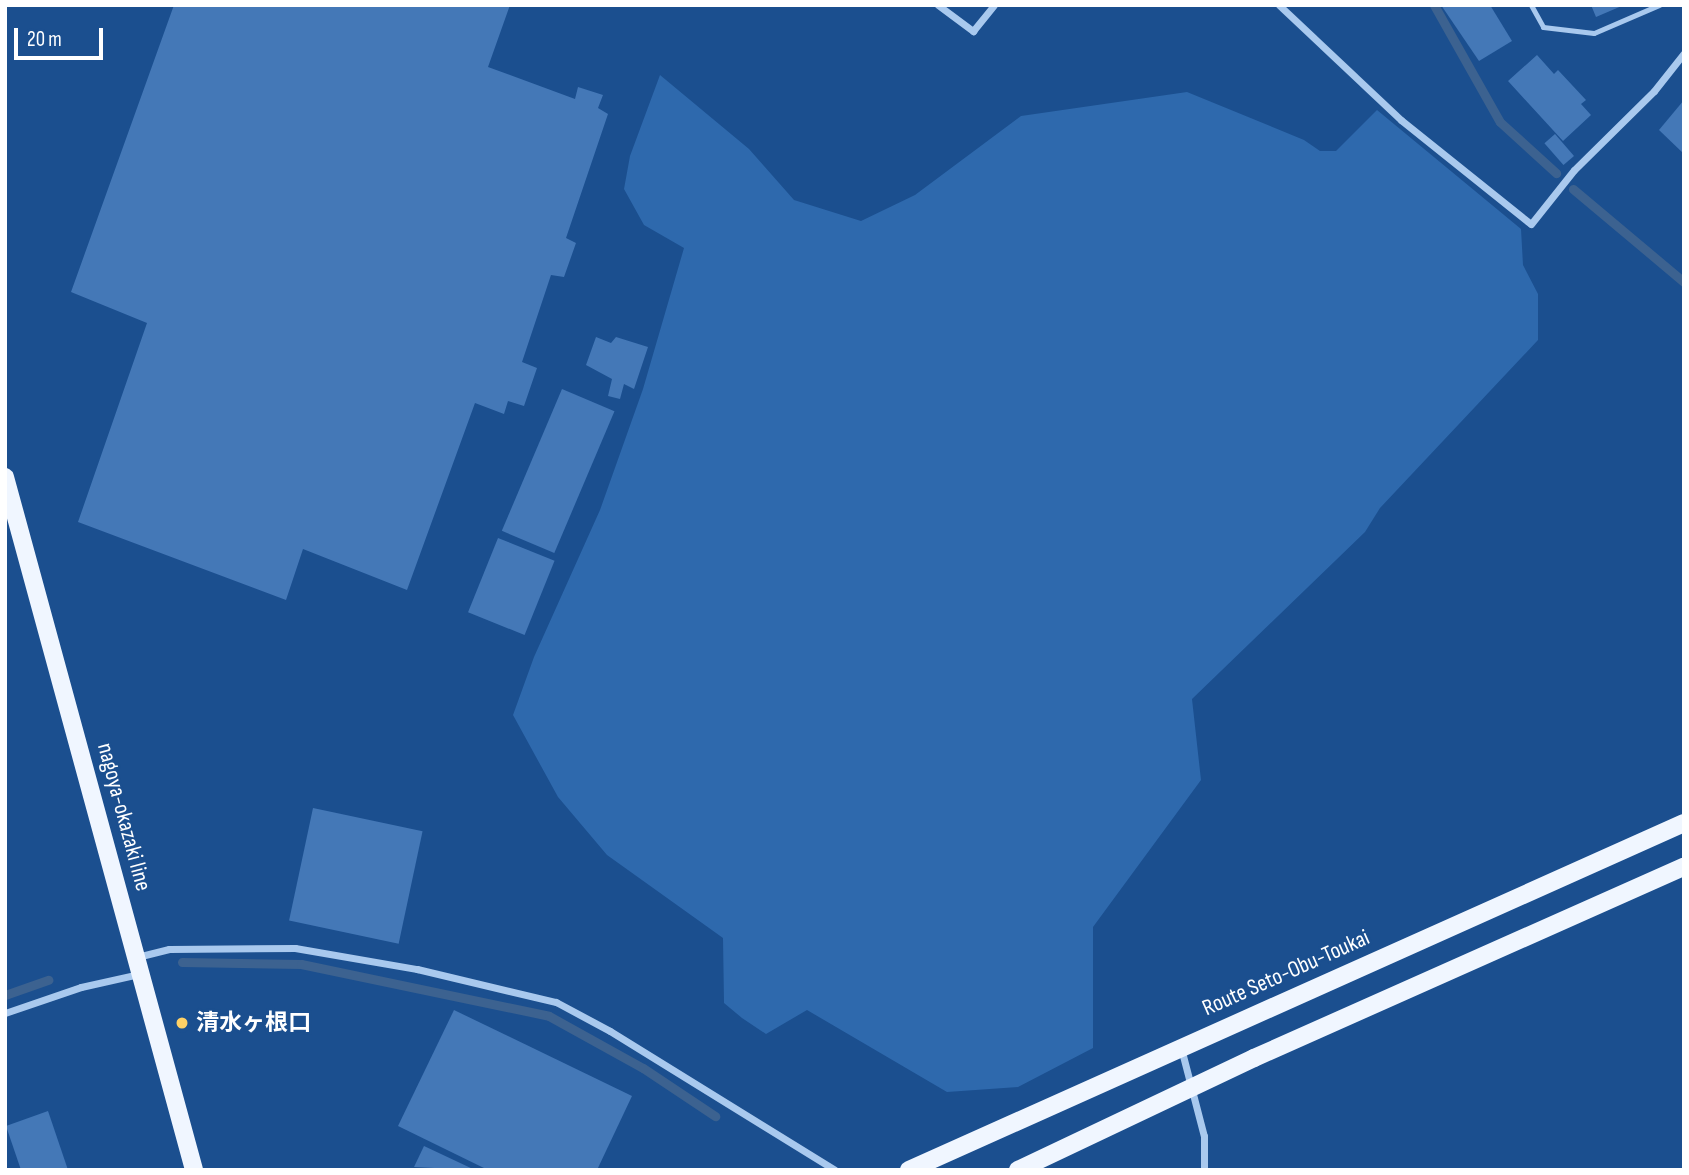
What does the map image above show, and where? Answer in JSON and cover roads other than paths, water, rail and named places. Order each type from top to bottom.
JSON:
[{"type":"main road","name":"nagoya-okazaki line","points":[[5,477],[16,532],[194,1170]]},
{"type":"main road","name":"Route Seto-Obu-Toukai","points":[[909,1170],[1684,822]]},
{"type":"main road","points":[[1018,1170],[1193,1090],[1266,1052],[1684,867]]},
{"type":"street","points":[[938,5],[974,31],[994,5]]},
{"type":"street","points":[[1279,5],[1401,120],[1531,223],[1574,170],[1654,91],[1684,53]]},
{"type":"street","points":[[5,1013],[138,965],[169,949],[295,948],[417,969],[555,1002],[610,1031],[835,1170]]},
{"type":"street","points":[[1181,1048],[1205,1136],[1204,1170]]},
{"type":"lane","points":[[1531,5],[1543,27],[1594,33],[1659,5]]},
{"type":"waterway","points":[[1434,5],[1500,122],[1556,173]]},
{"type":"waterway","points":[[1573,189],[1684,282]]},
{"type":"waterway","points":[[182,962],[301,964],[549,1016],[643,1068],[715,1116]]},
{"type":"waterway","points":[[5,995],[48,980]]},
{"type":"place","name":"清水ヶ根口","points":[[182,1023]]}]
